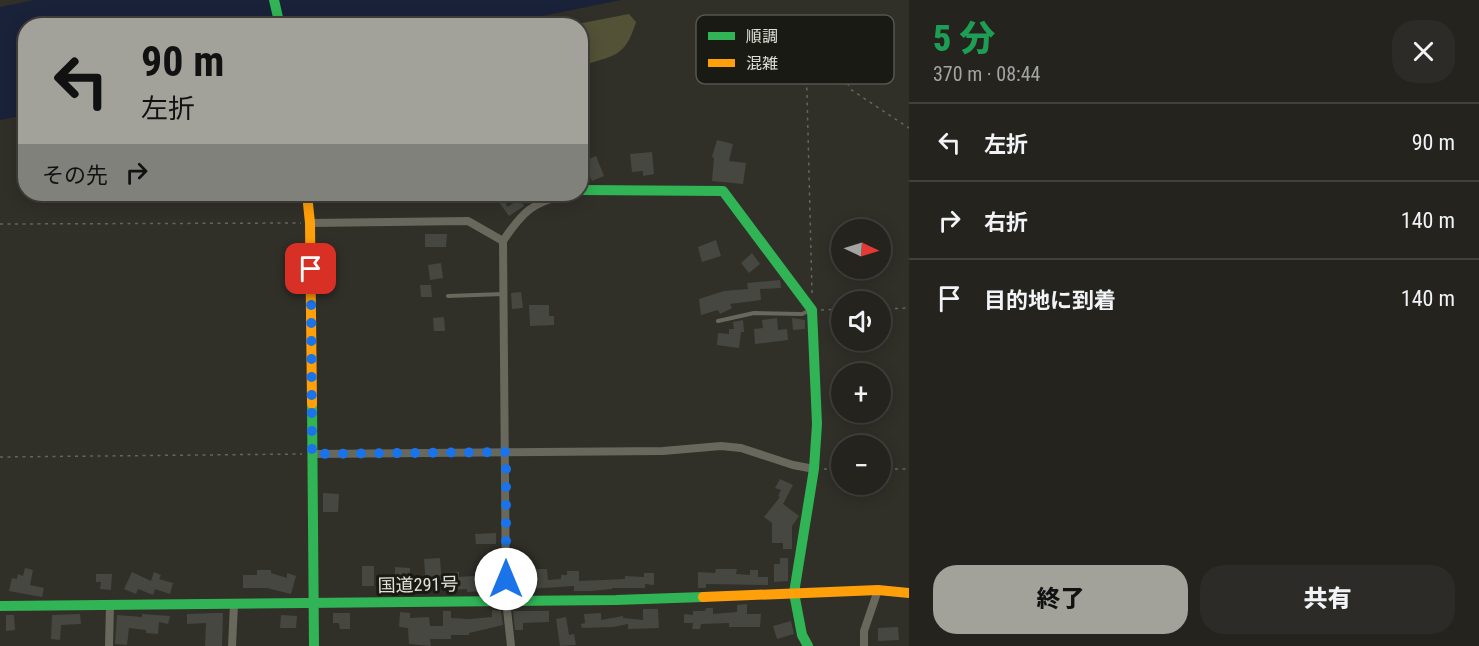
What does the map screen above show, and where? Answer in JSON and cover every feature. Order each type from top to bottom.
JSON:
[{"type":"main road","points":[[274,0],[278,18]]},
{"type":"main road","points":[[588,190],[723,191],[812,310],[817,424],[814,469],[794,593],[802,635],[808,646]]},
{"type":"main road","points":[[308,201],[310,223],[314,646]]},
{"type":"main road","name":"国道291号","points":[[0,606],[616,600],[878,590],[909,593]]},
{"type":"street","points":[[511,646],[506,600],[503,241],[514,224],[530,207],[542,201]]},
{"type":"street","points":[[310,223],[468,221],[503,241]]},
{"type":"street","points":[[312,454],[663,451],[721,446],[741,448],[793,465],[814,469]]},
{"type":"street","points":[[864,646],[864,631],[878,590]]},
{"type":"street","points":[[232,646],[234,604]]},
{"type":"street","points":[[109,646],[110,605]]},
{"type":"lane","points":[[448,296],[504,294]]},
{"type":"lane","points":[[718,321],[754,313],[802,314],[812,310]]},
{"type":"path","points":[[807,84],[812,310],[831,309]]},
{"type":"path","points":[[848,84],[850,89],[909,128]]},
{"type":"path","points":[[0,224],[310,223]]},
{"type":"path","points":[[891,309],[909,308]]},
{"type":"path","points":[[0,457],[312,454]]},
{"type":"path","points":[[814,469],[831,469]]},
{"type":"path","points":[[891,469],[909,469]]},
{"type":"shaded area","points":[[629,14],[636,22],[632,34],[622,49],[610,57],[588,64],[588,22]]},
{"type":"water","points":[[34,0],[621,0],[532,18],[18,18],[18,116],[0,120],[0,7]]},
{"type":"building","points":[[717,140],[733,144],[729,161],[746,163],[743,184],[712,181],[714,158],[712,157]]},
{"type":"building","points":[[652,152],[654,174],[643,176],[643,171],[632,172],[630,154]]},
{"type":"building","points":[[596,156],[604,176],[592,181],[588,173],[588,160]]},
{"type":"building","points":[[498,201],[506,201],[507,207],[521,201],[524,206],[509,216]]},
{"type":"building","points":[[425,234],[447,234],[446,247],[425,247]]},
{"type":"building","points":[[716,240],[721,256],[702,262],[698,247]]},
{"type":"building","points":[[752,253],[760,264],[749,273],[741,263]]},
{"type":"building","points":[[441,263],[443,278],[430,280],[428,265]]},
{"type":"building","points":[[780,280],[781,288],[760,289],[761,300],[730,304],[732,308],[720,314],[718,310],[701,315],[699,299],[724,291],[748,289],[747,283]]},
{"type":"building","points":[[420,285],[431,285],[432,297],[421,297]]},
{"type":"building","points":[[521,292],[523,308],[512,309],[511,293]]},
{"type":"building","points":[[529,305],[549,305],[549,316],[554,316],[554,325],[530,326]]},
{"type":"building","points":[[444,317],[445,331],[434,331],[433,318]]},
{"type":"building","points":[[777,318],[778,330],[787,329],[788,340],[755,344],[754,329],[763,328],[762,320]]},
{"type":"building","points":[[792,318],[805,320],[805,329],[793,330]]},
{"type":"building","points":[[743,320],[744,332],[741,332],[739,348],[717,345],[718,333],[729,334],[729,329],[734,329],[733,322]]},
{"type":"building","points":[[780,479],[793,485],[783,504],[799,516],[792,526],[792,549],[783,549],[783,543],[772,543],[772,523],[764,517],[780,497],[778,496],[781,490],[775,488]]},
{"type":"building","points":[[323,493],[339,494],[338,512],[323,512]]},
{"type":"building","points":[[496,533],[496,544],[476,544],[475,534]]},
{"type":"building","points":[[440,558],[441,573],[459,572],[459,577],[489,575],[489,569],[500,569],[500,590],[467,592],[467,589],[446,590],[446,585],[426,586],[424,559]]},
{"type":"building","points":[[780,558],[788,558],[788,581],[774,582],[774,564],[780,564]]},
{"type":"building","points":[[362,566],[374,566],[374,586],[362,586]]},
{"type":"building","points":[[395,567],[410,568],[410,592],[395,591]]},
{"type":"building","points":[[25,568],[33,570],[30,585],[44,588],[42,597],[9,591],[12,578],[17,579],[18,574],[23,576]]},
{"type":"building","points":[[532,569],[547,569],[548,580],[561,579],[561,575],[567,575],[567,571],[579,571],[579,581],[625,579],[625,576],[644,577],[644,573],[654,573],[654,585],[645,584],[645,588],[590,591],[574,591],[574,586],[512,590],[512,582],[533,582]]},
{"type":"building","points":[[716,569],[737,569],[736,574],[750,575],[750,570],[758,570],[758,577],[768,577],[768,585],[706,584],[706,588],[698,588],[698,572],[715,573]]},
{"type":"building","points":[[257,570],[271,570],[271,573],[287,578],[287,573],[296,576],[291,594],[267,588],[243,588],[243,575],[257,575]]},
{"type":"building","points":[[132,572],[151,581],[154,572],[161,575],[159,579],[173,583],[170,594],[155,589],[153,595],[138,589],[136,594],[124,589]]},
{"type":"building","points":[[96,574],[112,574],[111,590],[100,589],[101,582],[96,582]]},
{"type":"building","points":[[747,604],[747,614],[761,614],[760,627],[729,627],[729,623],[701,624],[700,629],[692,629],[693,623],[684,623],[684,614],[693,615],[693,611],[713,608],[713,614],[737,612],[737,605]]},
{"type":"building","points":[[643,609],[658,609],[659,628],[628,629],[628,624],[582,628],[581,624],[585,623],[584,614],[601,613],[601,620],[623,616],[623,618],[643,620]]},
{"type":"building","points":[[492,610],[501,611],[503,625],[469,633],[469,635],[451,635],[451,639],[430,639],[431,646],[409,644],[408,628],[399,627],[400,612],[410,613],[410,618],[429,617],[430,626],[443,626],[443,611],[451,611],[451,618],[469,619],[492,617]]},
{"type":"building","points":[[513,611],[549,611],[549,622],[523,623],[523,630],[515,630]]},
{"type":"building","points":[[223,613],[222,646],[205,646],[206,623],[187,624],[187,614]]},
{"type":"building","points":[[333,613],[350,613],[350,629],[340,629],[339,623],[333,623]]},
{"type":"building","points":[[80,614],[81,624],[61,625],[60,640],[51,639],[52,615]]},
{"type":"building","points":[[142,614],[170,616],[168,624],[159,622],[158,634],[129,628],[127,645],[115,644],[117,615],[142,617]]},
{"type":"building","points":[[6,615],[14,615],[15,630],[6,631]]},
{"type":"building","points":[[281,615],[297,616],[296,628],[280,628]]},
{"type":"building","points":[[566,617],[569,635],[574,634],[576,645],[560,646],[556,619]]},
{"type":"building","points":[[791,621],[794,634],[777,639],[773,626]]},
{"type":"building","points":[[898,627],[899,640],[878,641],[878,628]]},
{"type":"traffic: fast","points":[[274,0],[278,18]]},
{"type":"traffic: fast","points":[[588,190],[723,191],[812,310],[817,424],[814,469],[794,593],[802,635],[808,646]]},
{"type":"traffic: fast","points":[[312,404],[314,646]]},
{"type":"traffic: fast","points":[[0,606],[616,600],[703,597]]},
{"type":"traffic: slow","points":[[308,201],[310,223],[312,404]]},
{"type":"traffic: slow","points":[[703,597],[878,590],[909,593]]},
{"type":"route","points":[[311,269],[312,454],[506,452],[506,579]]}]
